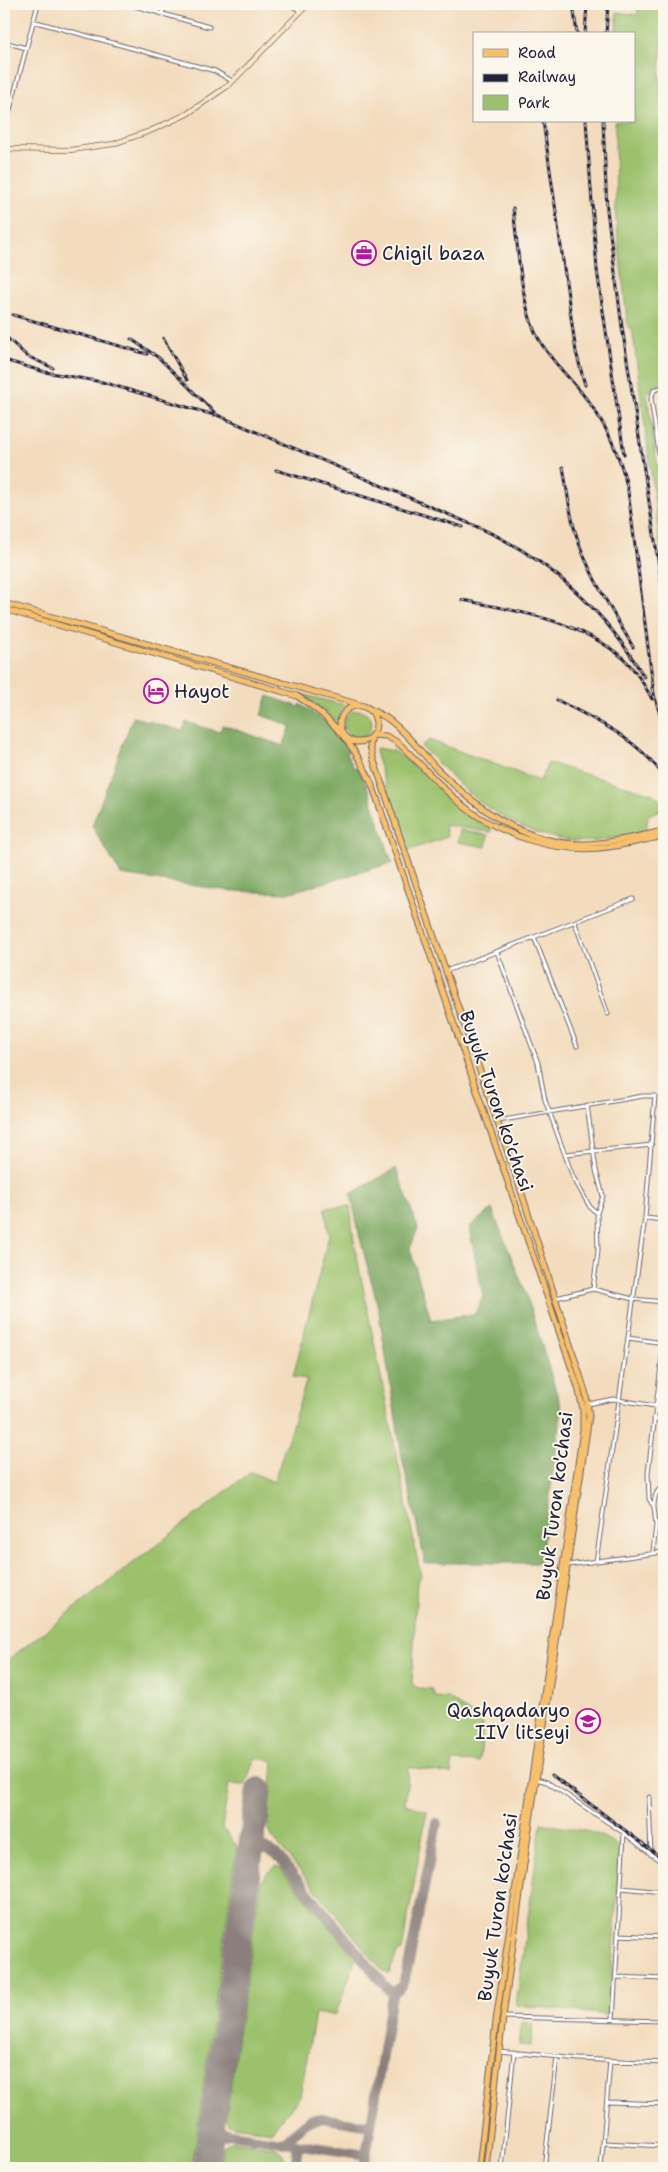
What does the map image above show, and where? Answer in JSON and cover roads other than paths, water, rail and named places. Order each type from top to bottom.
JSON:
[{"type":"main road","points":[[4,148],[70,150],[113,144],[187,114],[232,81],[308,4]]},
{"type":"main road","points":[[4,603],[364,706],[388,719],[478,806],[535,836],[567,843],[603,843],[664,836]]},
{"type":"main road","name":"Buyuk Turon ko'chasi","points":[[4,609],[296,696],[327,717],[358,754],[374,790],[578,1387],[584,1420],[534,1778],[486,2168]]},
{"type":"main road","points":[[372,736],[376,719],[369,709],[364,706],[352,706],[343,713],[339,724],[344,736],[348,739],[358,742],[372,736],[386,736],[397,742],[470,811],[518,836],[543,844],[579,848],[601,848],[664,831]]},
{"type":"main road","name":"Buyuk Turon ko'chasi","points":[[372,736],[370,746],[373,758],[495,1120],[521,1191],[588,1404],[588,1428],[495,2030],[478,2168]]},
{"type":"main road","points":[[487,1120],[495,1120]]},
{"type":"street","points":[[4,132],[38,4]]},
{"type":"street","points":[[128,4],[209,27]]},
{"type":"street","points":[[162,14],[165,4]]},
{"type":"street","points":[[289,4],[301,11]]},
{"type":"street","points":[[33,21],[215,71],[232,81]]},
{"type":"street","points":[[4,42],[26,48]]},
{"type":"street","points":[[664,75],[664,143]]},
{"type":"street","points":[[664,387],[654,390],[651,400],[664,486]]},
{"type":"street","points":[[445,971],[575,923],[633,899]]},
{"type":"street","points":[[575,923],[608,1014]]},
{"type":"street","points":[[534,937],[577,1046]]},
{"type":"street","points":[[497,952],[538,1063],[545,1100],[573,1177],[590,1207],[597,1213]]},
{"type":"street","points":[[495,1120],[655,1096],[645,1218],[596,1562]]},
{"type":"street","points":[[587,1105],[596,1170],[603,1196],[597,1213],[598,1251],[593,1289]]},
{"type":"street","points":[[566,1154],[652,1145]]},
{"type":"street","points":[[645,1218],[664,1220]]},
{"type":"street","points":[[556,1298],[593,1289],[633,1299],[664,1302]]},
{"type":"street","points":[[628,1338],[664,1342],[648,1473],[649,1499],[654,1507]]},
{"type":"street","points":[[588,1404],[613,1399],[655,1406]]},
{"type":"street","points":[[654,1419],[664,1420]]},
{"type":"street","points":[[653,1552],[656,1525],[654,1496],[664,1485]]},
{"type":"street","points":[[568,1565],[664,1552]]},
{"type":"street","points":[[534,1778],[547,1782],[624,1834],[664,1864]]},
{"type":"street","points":[[649,1797],[651,1855]]},
{"type":"street","points":[[613,2020],[624,1834]]},
{"type":"street","points":[[622,1888],[664,1892]]},
{"type":"street","points":[[619,1935],[664,1937]]},
{"type":"street","points":[[616,1977],[664,1979]]},
{"type":"street","points":[[504,2017],[664,2021]]},
{"type":"street","points":[[499,2051],[610,2061],[664,2063]]},
{"type":"street","points":[[502,2168],[514,2052]]},
{"type":"street","points":[[544,2168],[556,2057]]},
{"type":"street","points":[[601,2168],[610,2061]]},
{"type":"street","points":[[608,2102],[664,2104]]},
{"type":"street","points":[[604,2143],[664,2146]]},
{"type":"railway","points":[[573,4],[577,32]]},
{"type":"railway","points":[[585,32],[587,4]]},
{"type":"railway","points":[[606,32],[608,4]]},
{"type":"railway","points":[[543,122],[576,352],[585,385]]},
{"type":"railway","points":[[586,122],[597,270],[624,454]]},
{"type":"railway","points":[[603,122],[607,210],[622,327],[664,599]]},
{"type":"railway","points":[[513,208],[523,288],[535,332],[550,356],[590,403],[605,426],[625,477],[654,694]]},
{"type":"railway","points":[[13,315],[147,354]]},
{"type":"railway","points":[[4,335],[27,356],[53,368]]},
{"type":"railway","points":[[163,338],[187,380]]},
{"type":"railway","points":[[131,339],[159,358],[217,415],[480,528],[529,555],[574,589],[594,609],[629,653],[644,677]]},
{"type":"railway","points":[[4,360],[45,372],[102,382],[214,415]]},
{"type":"railway","points":[[563,467],[571,515],[580,546],[601,590],[633,647]]},
{"type":"railway","points":[[276,470],[463,527]]},
{"type":"railway","points":[[462,600],[526,613],[587,634],[623,658],[639,677],[652,699]]},
{"type":"railway","points":[[652,688],[662,721]]},
{"type":"railway","points":[[557,700],[602,723],[628,741],[653,762],[664,776]]},
{"type":"railway","points":[[552,1775],[664,1860]]},
{"type":"place","name":"Chigil baza","points":[[364,253]]},
{"type":"place","name":"Hayot","points":[[156,691]]},
{"type":"place","name":"Qashqadaryo IIV litseyi","points":[[588,1721]]}]
